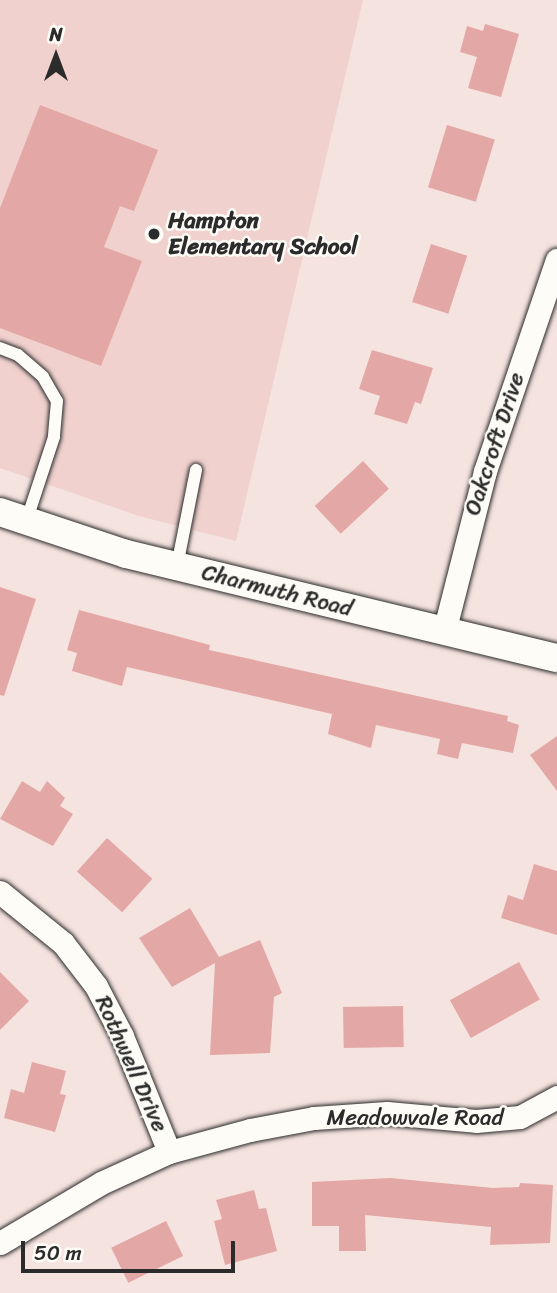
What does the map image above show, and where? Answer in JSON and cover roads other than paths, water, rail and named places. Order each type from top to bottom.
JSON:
[{"type":"street","name":"Oakcroft Drive","points":[[444,632],[485,471],[557,260]]},
{"type":"street","name":"Charmuth Road","points":[[13,517],[177,566],[557,658]]},
{"type":"street","name":"Rothwell Drive","points":[[0,892],[63,943],[96,986],[122,1036],[169,1152]]},
{"type":"street","name":"Meadowvale Road","points":[[0,1243],[101,1183],[169,1152],[314,1118],[387,1113],[476,1121],[520,1117],[557,1097]]},
{"type":"lane","points":[[0,348],[18,355],[43,377],[57,401],[54,437],[13,517]]},
{"type":"lane","points":[[177,566],[196,470]]},
{"type":"place","name":"Hampton Elementary School","points":[[154,234]]}]
